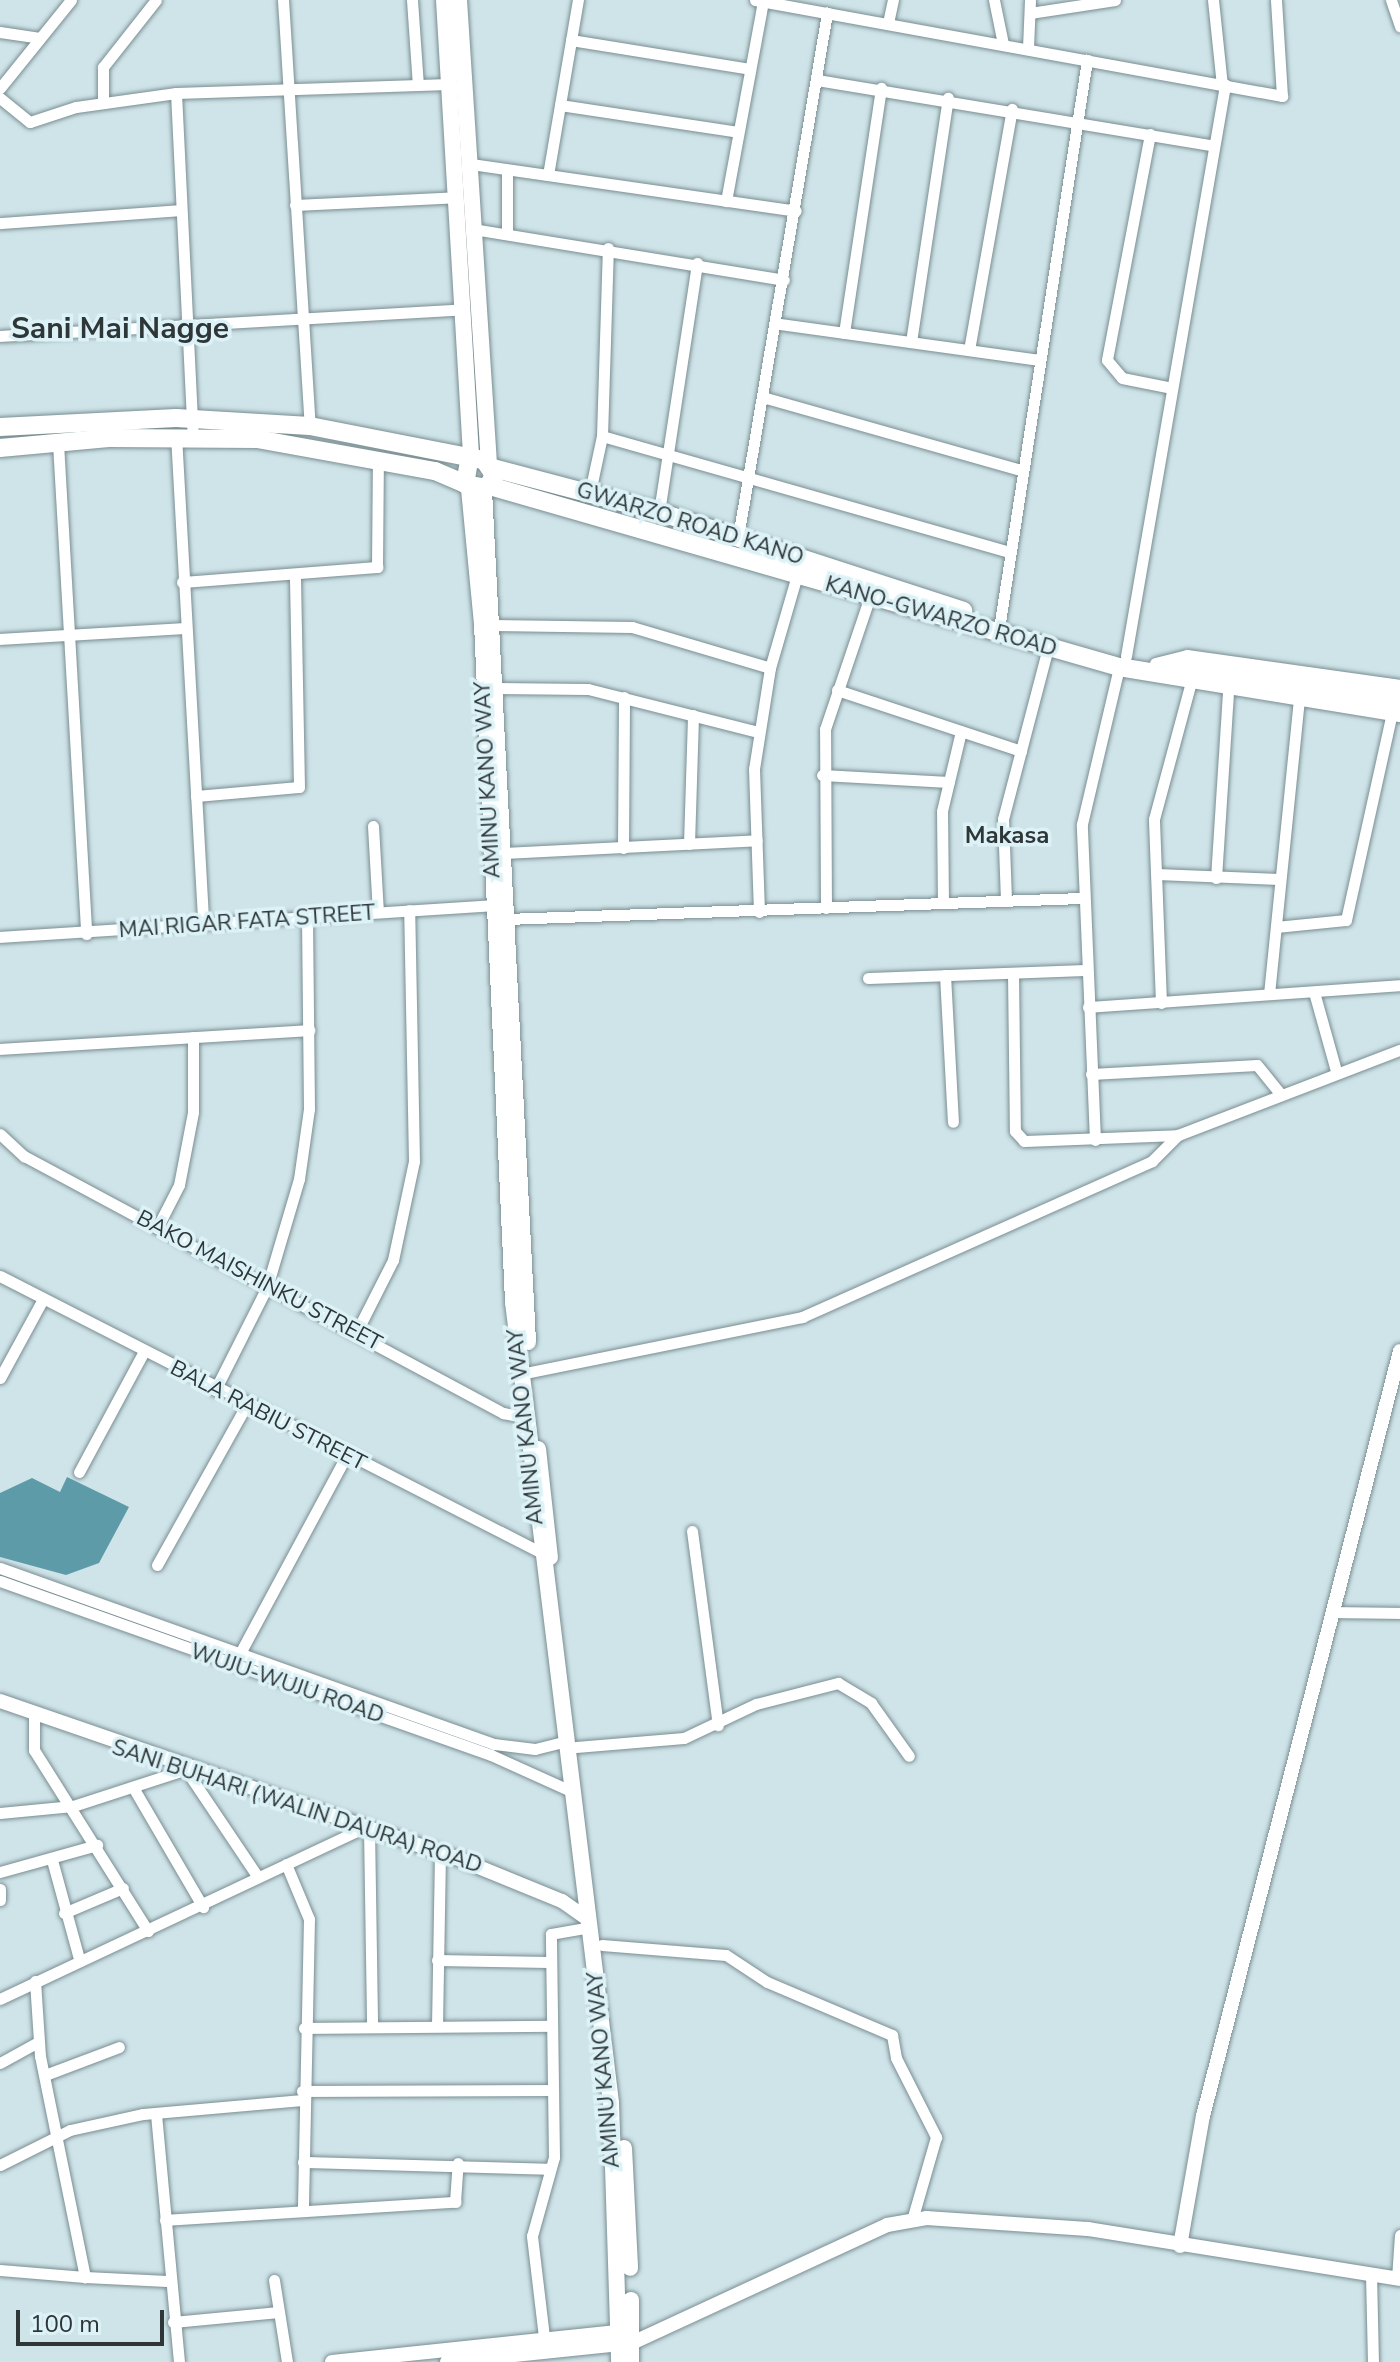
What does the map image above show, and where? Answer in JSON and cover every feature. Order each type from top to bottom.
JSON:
[{"type":"main road","points":[[444,0],[463,309],[479,475]]},
{"type":"main road","points":[[459,0],[471,164],[479,475]]},
{"type":"main road","name":"KANO-GWARZO ROAD","points":[[0,427],[310,426],[479,475],[797,575],[1048,647],[1122,662],[1228,690],[1299,701],[1397,708]]},
{"type":"main road","name":"KANO-GWARZO ROAD","points":[[0,448],[184,428],[479,475]]},
{"type":"main road","name":"GWARZO ROAD KANO","points":[[479,475],[590,492],[659,512],[1122,662],[1155,663],[1397,708]]},
{"type":"main road","name":"AMINU KANO WAY","points":[[479,475],[493,625],[494,905],[501,948],[523,1346],[524,1417],[538,1551],[572,1744],[602,1945],[627,2183],[629,2337],[619,2362]]},
{"type":"main road","name":"AMINU KANO WAY","points":[[479,475],[493,766],[504,853],[506,919],[501,948]]},
{"type":"main road","name":"AMINU KANO WAY","points":[[523,1346],[530,1372],[572,1744],[573,1792],[612,2117],[631,2362]]},
{"type":"street","points":[[0,88],[71,0]]},
{"type":"street","points":[[103,102],[103,67],[156,0]]},
{"type":"street","points":[[283,0],[310,426]]},
{"type":"street","points":[[412,0],[418,85]]},
{"type":"street","points":[[548,175],[578,0]]},
{"type":"street","points":[[755,0],[1287,94],[1276,0]]},
{"type":"street","points":[[888,23],[893,0]]},
{"type":"street","points":[[994,0],[1003,44]]},
{"type":"street","points":[[1028,48],[1030,6],[1115,0]]},
{"type":"street","points":[[1095,1140],[1082,898],[1088,783],[1122,662],[1214,146],[1223,85],[1213,0]]},
{"type":"street","points":[[1391,0],[1400,26]]},
{"type":"street","points":[[726,201],[763,1]]},
{"type":"street","points":[[738,537],[754,477],[780,324],[784,280],[827,13]]},
{"type":"street","points":[[0,32],[40,38]]},
{"type":"street","points":[[571,40],[750,69]]},
{"type":"street","points":[[1000,622],[1021,470],[1087,60]]},
{"type":"street","points":[[817,80],[948,98],[1214,146]]},
{"type":"street","points":[[0,98],[30,122],[103,102],[176,93],[449,84]]},
{"type":"street","points":[[844,333],[881,88]]},
{"type":"street","points":[[176,93],[187,320],[182,582],[203,924]]},
{"type":"street","points":[[911,342],[948,98]]},
{"type":"street","points":[[560,105],[738,132]]},
{"type":"street","points":[[969,350],[1012,109]]},
{"type":"street","points":[[1150,134],[1107,360],[1122,378],[1172,388]]},
{"type":"street","points":[[471,164],[796,211]]},
{"type":"street","points":[[507,170],[507,233]]},
{"type":"street","points":[[295,205],[456,197]]},
{"type":"street","points":[[0,223],[180,210]]},
{"type":"street","points":[[473,229],[608,248],[784,280]]},
{"type":"street","points":[[590,492],[602,436],[608,248]]},
{"type":"street","points":[[659,512],[673,456],[697,263]]},
{"type":"street","points":[[0,336],[187,320],[463,309]]},
{"type":"street","points":[[780,324],[1040,360]]},
{"type":"street","points":[[766,398],[1021,470]]},
{"type":"street","points":[[602,436],[1010,552]]},
{"type":"street","points":[[58,443],[86,934]]},
{"type":"street","points":[[182,582],[377,567],[378,461]]},
{"type":"street","points":[[196,796],[299,787],[295,575]]},
{"type":"street","points":[[759,912],[758,732],[770,668],[797,575]]},
{"type":"street","points":[[826,908],[822,775],[837,690],[870,596]]},
{"type":"street","points":[[493,625],[632,627],[770,668]]},
{"type":"street","points":[[0,639],[184,628]]},
{"type":"street","points":[[1006,900],[1003,819],[1048,647]]},
{"type":"street","points":[[1155,663],[1187,655],[1400,685]]},
{"type":"street","points":[[1161,1003],[1157,800],[1191,682]]},
{"type":"street","points":[[495,688],[624,697],[758,732]]},
{"type":"street","points":[[837,690],[1021,751]]},
{"type":"street","points":[[1216,878],[1228,690]]},
{"type":"street","points":[[623,848],[624,697]]},
{"type":"street","points":[[1269,994],[1299,701]]},
{"type":"street","points":[[1276,927],[1346,920],[1397,708]]},
{"type":"street","points":[[689,844],[693,715]]},
{"type":"street","points":[[943,903],[949,782],[961,731]]},
{"type":"street","points":[[822,775],[949,782]]},
{"type":"street","points":[[373,826],[378,912]]},
{"type":"street","points":[[504,853],[757,840]]},
{"type":"street","points":[[1157,874],[1279,879]]},
{"type":"street","points":[[506,919],[1082,898]]},
{"type":"street","name":"MAI RIGAR FATA STREET","points":[[0,937],[86,934],[494,905]]},
{"type":"street","points":[[356,1333],[393,1260],[414,1161],[409,910]]},
{"type":"street","points":[[215,1390],[267,1287],[299,1179],[309,1030],[307,916]]},
{"type":"street","points":[[868,978],[1086,970]]},
{"type":"street","points":[[1013,973],[1018,1138],[1095,1140],[1178,1135],[1336,1071],[1400,1050]]},
{"type":"street","points":[[945,975],[953,1122]]},
{"type":"street","points":[[1088,1007],[1400,985]]},
{"type":"street","points":[[1314,992],[1336,1071]]},
{"type":"street","points":[[0,1049],[309,1030]]},
{"type":"street","points":[[157,1228],[179,1185],[193,1112],[193,1037]]},
{"type":"street","points":[[1091,1074],[1257,1065],[1280,1093]]},
{"type":"street","name":"BAKO MAISHINKU STREET","points":[[0,1134],[24,1156],[157,1228],[524,1417]]},
{"type":"street","points":[[530,1372],[802,1317],[1152,1161],[1178,1135]]},
{"type":"street","name":"BALA RABIU STREET","points":[[0,1276],[246,1406],[538,1551]]},
{"type":"street","points":[[0,1378],[43,1299]]},
{"type":"street","points":[[1180,2246],[1203,2116],[1400,1351]]},
{"type":"street","points":[[79,1472],[143,1353]]},
{"type":"street","points":[[157,1565],[246,1406]]},
{"type":"street","points":[[239,1655],[346,1456]]},
{"type":"street","points":[[692,1531],[718,1725]]},
{"type":"street","name":"WUJU-WUJU ROAD","points":[[0,1568],[239,1655],[513,1749],[684,1738],[791,1691],[838,1683],[871,1703],[909,1756]]},
{"type":"street","name":"WUJU-WUJU ROAD","points":[[0,1581],[491,1755],[573,1792]]},
{"type":"street","points":[[1334,1612],[1400,1613]]},
{"type":"street","name":"SANI BUHARI (WALIN DAURA) ROAD","points":[[0,1701],[34,1716],[188,1769],[440,1852],[562,1901],[590,1924]]},
{"type":"street","points":[[34,1716],[34,1750],[73,1806],[148,1931]]},
{"type":"street","points":[[0,1813],[73,1806],[134,1789],[188,1769],[258,1877]]},
{"type":"street","points":[[134,1789],[203,1907]]},
{"type":"street","points":[[0,1999],[79,1959],[203,1907],[258,1877],[367,1827],[372,2027]]},
{"type":"street","points":[[0,1872],[97,1845]]},
{"type":"street","points":[[437,2026],[440,1852]]},
{"type":"street","points":[[52,1860],[79,1959]]},
{"type":"street","points":[[286,1864],[309,1919],[302,2096],[303,2208]]},
{"type":"street","points":[[64,1913],[123,1888]]},
{"type":"street","points":[[0,1889],[0,1900]]},
{"type":"street","points":[[544,2337],[532,2236],[550,2169],[552,2090],[548,1962],[551,1934],[590,1924]]},
{"type":"street","points":[[602,1945],[733,1957],[767,1982],[892,2035],[896,2058],[936,2137],[912,2220]]},
{"type":"street","points":[[437,1960],[548,1962]]},
{"type":"street","points":[[35,1981],[38,2042],[85,2277]]},
{"type":"street","points":[[304,2028],[550,2026]]},
{"type":"street","points":[[0,2063],[38,2042]]},
{"type":"street","points":[[45,2075],[119,2047]]},
{"type":"street","points":[[0,2165],[58,2135],[156,2114],[302,2096],[552,2090]]},
{"type":"street","points":[[156,2114],[167,2281],[179,2362]]},
{"type":"street","points":[[303,2162],[458,2163],[550,2169]]},
{"type":"street","points":[[165,2220],[303,2208],[455,2202],[458,2163]]},
{"type":"street","points":[[447,2362],[629,2337],[912,2220],[1034,2223],[1398,2278],[1400,2235]]},
{"type":"street","points":[[0,2270],[167,2281]]},
{"type":"street","points":[[1371,2274],[1373,2362]]},
{"type":"street","points":[[274,2280],[287,2362]]},
{"type":"street","points":[[173,2322],[279,2312]]},
{"type":"street","points":[[332,2362],[393,2359],[544,2337],[629,2337]]},
{"type":"water","points":[[67,1477],[129,1507],[99,1563],[66,1575],[0,1557],[0,1493],[32,1478],[60,1492]]},
{"type":"district","name":"Sani Mai Nagge","points":[[120,329]]},
{"type":"district","name":"Makasa","points":[[1007,836]]}]
